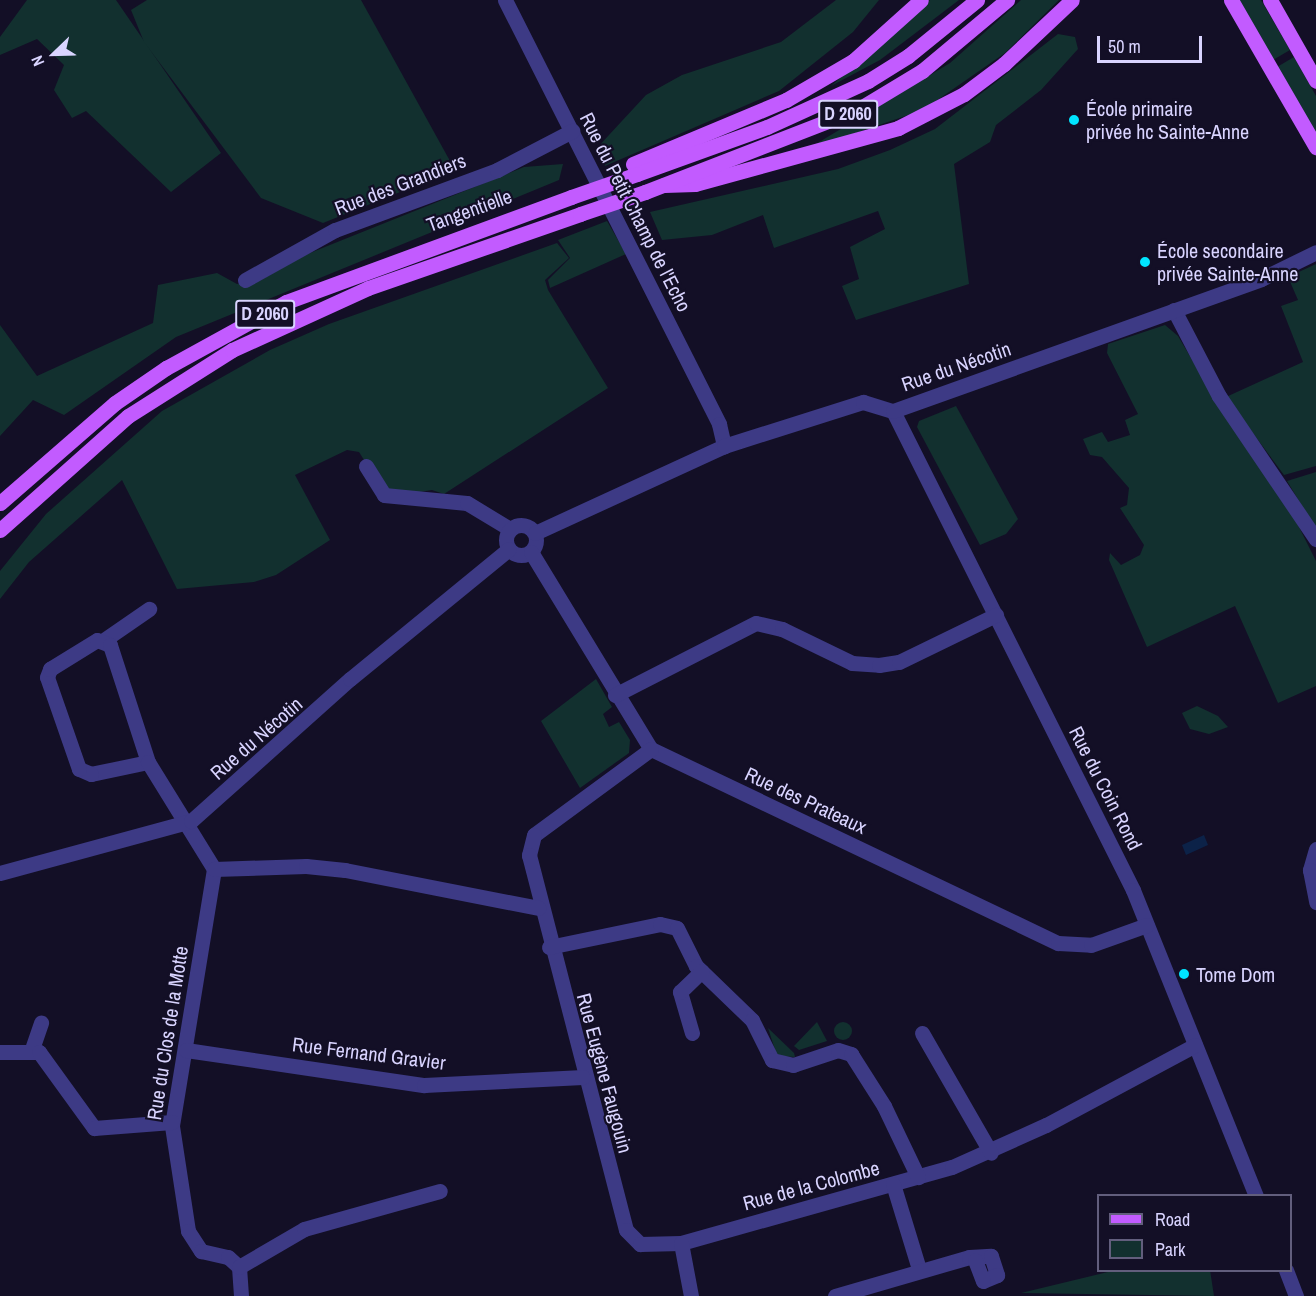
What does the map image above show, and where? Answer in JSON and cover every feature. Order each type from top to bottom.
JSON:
[{"type":"main road","points":[[635,169],[786,100],[853,61],[921,0]]},
{"type":"main road","name":"Tangentielle","points":[[0,503],[115,403],[166,368],[286,302],[571,197],[635,169],[767,127],[868,81],[977,0]]},
{"type":"main road","name":"D 2060","points":[[664,185],[859,109],[940,58],[1007,0]]},
{"type":"main road","points":[[664,185],[705,181],[898,128],[980,82],[1072,0]]},
{"type":"main road","points":[[1231,0],[1316,147]]},
{"type":"main road","points":[[1270,0],[1316,81]]},
{"type":"main road","name":"Tangentielle","points":[[0,530],[128,416],[232,350],[368,288],[664,185]]},
{"type":"street","name":"Rue du Petit Champ de l'Echo","points":[[505,0],[719,424],[724,446]]},
{"type":"street","name":"Rue des Grandiers","points":[[245,280],[335,230],[497,170],[572,131]]},
{"type":"street","name":"Rue du Nécotin","points":[[540,531],[724,446],[863,402],[893,411],[1174,310],[1316,252]]},
{"type":"street","points":[[1174,310],[1219,396],[1316,540]]},
{"type":"street","name":"Rue du Coin Rond","points":[[893,411],[1081,778],[1147,925],[1255,1194]]},
{"type":"street","points":[[366,466],[384,495],[447,498],[506,526],[524,525],[540,531],[534,556],[615,695],[651,749]]},
{"type":"street","points":[[506,526],[503,553],[534,556]]},
{"type":"street","name":"Rue du Nécotin","points":[[0,873],[186,824],[503,553]]},
{"type":"street","points":[[148,762],[91,774],[77,765],[48,673],[104,640],[149,609]]},
{"type":"street","points":[[615,695],[756,623],[782,629],[852,663],[879,665],[899,662],[996,615]]},
{"type":"street","points":[[104,640],[148,762],[213,869],[336,869],[538,908]]},
{"type":"street","name":"Rue des Prateaux","points":[[651,749],[1058,943],[1091,945],[1147,925]]},
{"type":"street","name":"Rue Eugène Faugouin","points":[[640,1245],[626,1230],[538,908],[529,855],[534,835],[651,749]]},
{"type":"street","points":[[1316,849],[1311,870],[1316,902]]},
{"type":"street","name":"Rue du Clos de la Motte","points":[[213,869],[186,1050],[172,1122],[192,1242],[239,1267]]},
{"type":"street","points":[[549,947],[668,924],[681,933],[702,971],[752,1020],[779,1065],[794,1065],[838,1050],[851,1054],[918,1177]]},
{"type":"street","points":[[692,1033],[680,992],[702,971]]},
{"type":"street","points":[[32,1049],[41,1023]]},
{"type":"street","points":[[922,1033],[991,1153]]},
{"type":"street","name":"Rue de la Colombe","points":[[640,1245],[681,1243],[918,1177],[991,1153],[1195,1045]]},
{"type":"street","points":[[0,1052],[32,1049],[46,1059],[94,1128],[172,1122]]},
{"type":"street","name":"Rue Fernand Gravier","points":[[186,1050],[424,1084],[583,1077]]},
{"type":"street","points":[[893,1184],[919,1269]]},
{"type":"street","points":[[241,1296],[239,1267],[304,1228],[440,1191]]},
{"type":"street","points":[[681,1243],[691,1296]]},
{"type":"street","points":[[835,1296],[851,1294],[919,1269],[975,1260]]},
{"type":"street","points":[[1287,1272],[1296,1296]]},
{"type":"green space","points":[[27,0],[116,0],[221,153],[171,192],[86,111],[72,118],[54,90],[64,65],[37,39],[0,55],[0,37]]},
{"type":"green space","points":[[147,0],[361,0],[455,170],[323,223],[261,198],[144,42],[131,10]]},
{"type":"green space","points":[[836,0],[879,0],[853,32],[779,91],[605,166],[596,149],[646,95],[682,75],[781,42]]},
{"type":"green space","points":[[930,0],[959,0],[880,60],[831,86]]},
{"type":"green space","points":[[1021,0],[1059,0],[1005,53],[923,110],[806,150],[950,63]]},
{"type":"green space","points":[[1239,0],[1261,0],[1290,50],[1273,60]]},
{"type":"green space","points":[[1058,34],[1075,37],[1078,49],[1041,90],[996,125],[990,142],[954,164],[969,284],[856,320],[842,286],[859,279],[850,247],[885,229],[878,211],[774,248],[763,215],[712,235],[662,240],[650,212],[838,169],[890,150],[935,129]]},
{"type":"green space","points":[[1294,57],[1316,96],[1316,134],[1277,67]]},
{"type":"green space","points":[[563,164],[559,180],[176,337],[64,415],[33,400],[0,436],[0,325],[37,376],[153,323],[158,285],[217,273],[237,284],[261,280],[305,255],[524,167]]},
{"type":"green space","points":[[607,221],[626,254],[550,288],[548,280],[570,258],[558,240]]},
{"type":"green space","points":[[557,243],[569,258],[545,280],[548,290],[608,388],[444,494],[432,490],[395,496],[383,490],[359,452],[347,450],[295,475],[330,540],[276,575],[254,582],[177,589],[122,480],[29,562],[0,599],[0,571],[46,514],[162,411],[270,350],[329,324]]},
{"type":"green space","points":[[1316,264],[1316,466],[1284,475],[1226,397],[1303,362],[1281,306],[1298,300],[1288,277]]},
{"type":"green space","points":[[1165,325],[1178,336],[1227,419],[1279,487],[1316,561],[1316,686],[1278,703],[1235,606],[1147,647],[1109,560],[1110,553],[1121,565],[1140,555],[1144,545],[1120,508],[1127,505],[1129,488],[1102,457],[1090,455],[1083,439],[1102,432],[1108,442],[1130,435],[1125,420],[1138,414],[1107,353],[1108,344]]},
{"type":"green space","points":[[956,406],[1018,519],[1006,534],[980,545],[917,427],[919,421]]},
{"type":"green space","points":[[1316,472],[1316,529],[1287,481]]},
{"type":"green space","points":[[596,679],[612,707],[603,714],[609,727],[619,722],[630,740],[629,753],[580,788],[541,721]]},
{"type":"green space","points":[[1197,706],[1218,716],[1228,727],[1209,734],[1190,729],[1182,713]]},
{"type":"green space","points":[[817,1022],[827,1041],[799,1050],[794,1046]]},
{"type":"green space","points":[[843,1022],[849,1025],[852,1031],[849,1037],[843,1040],[837,1037],[834,1031],[837,1025]]},
{"type":"green space","points":[[768,1028],[794,1053],[795,1057],[777,1056]]},
{"type":"green space","points":[[1108,1272],[1210,1272],[1214,1296],[1021,1293]]},
{"type":"water","points":[[1204,835],[1208,845],[1186,855],[1182,845]]},
{"type":"place","name":"École primaire privée hc Sainte-Anne","points":[[1074,120]]},
{"type":"place","name":"École secondaire privée Sainte-Anne","points":[[1145,262]]},
{"type":"place","name":"Tome Dom","points":[[1184,974]]}]
